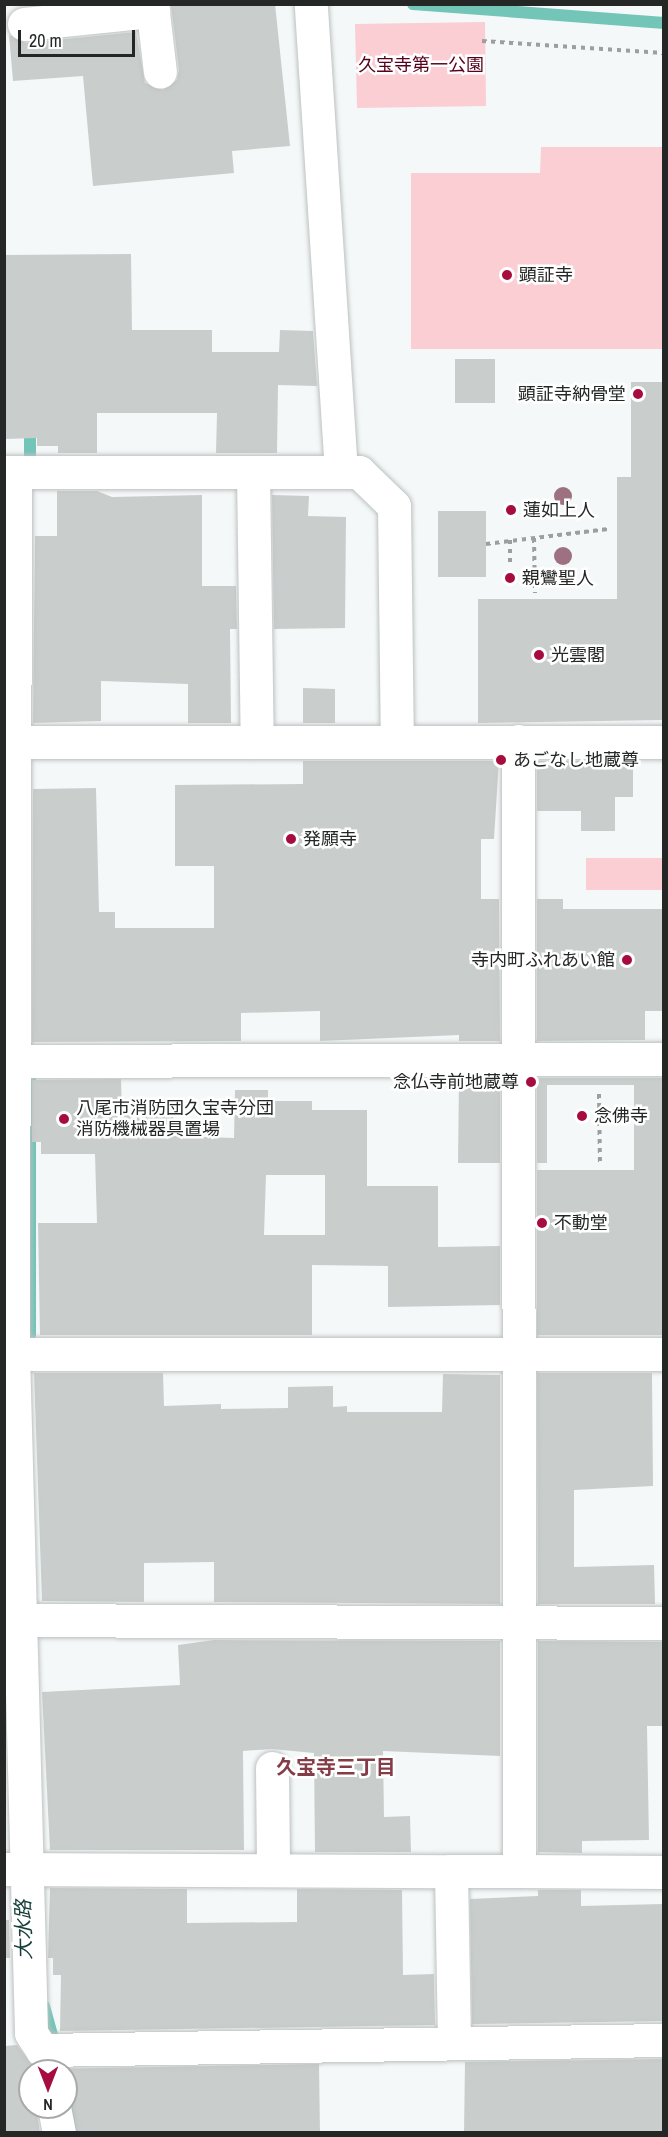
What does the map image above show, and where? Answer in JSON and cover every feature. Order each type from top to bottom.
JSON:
[{"type":"street","points":[[311,4],[340,472]]},
{"type":"street","points":[[24,24],[152,8],[160,72]]},
{"type":"street","points":[[397,742],[394,506],[359,472],[10,472],[11,1061],[8,1354],[14,1868],[31,2047],[663,2040]]},
{"type":"street","points":[[253,472],[257,742]]},
{"type":"street","points":[[518,741],[519,1871]]},
{"type":"street","points":[[10,742],[663,742]]},
{"type":"street","points":[[11,1061],[663,1059]]},
{"type":"street","points":[[8,1354],[663,1354]]},
{"type":"street","points":[[12,1620],[663,1623]]},
{"type":"street","points":[[272,1768],[273,1870]]},
{"type":"street","points":[[14,1868],[663,1872]]},
{"type":"street","points":[[451,1871],[454,2043]]},
{"type":"path","points":[[482,41],[663,53]]},
{"type":"path","points":[[486,544],[608,529]]},
{"type":"path","points":[[534,538],[535,593]]},
{"type":"path","points":[[510,540],[510,562]]},
{"type":"path","points":[[599,1085],[600,1162]]},
{"type":"green space","name":"久宝寺第一公園","points":[[485,22],[486,106],[357,108],[355,24]]},
{"type":"green space","points":[[541,147],[663,147],[663,349],[411,349],[411,173],[540,173]]},
{"type":"green space","points":[[586,858],[663,858],[663,890],[586,890]]},
{"type":"building","points":[[171,4],[275,4],[290,146],[232,151],[234,173],[93,186],[83,76],[13,81],[9,35],[26,43],[136,32],[145,83],[163,90],[177,80],[179,70]]},
{"type":"building","points":[[131,254],[132,330],[212,330],[212,352],[279,352],[280,330],[313,331],[317,386],[278,385],[277,453],[216,453],[217,413],[97,413],[97,453],[58,453],[58,446],[37,446],[37,438],[4,439],[4,255]]},
{"type":"building","points":[[455,359],[495,359],[495,403],[455,403]]},
{"type":"building","points":[[631,382],[663,382],[663,720],[478,723],[478,599],[617,599],[617,477],[631,477]]},
{"type":"building","points":[[57,491],[97,491],[112,497],[202,495],[202,586],[236,586],[237,629],[230,629],[231,723],[188,723],[188,684],[101,681],[101,721],[33,723],[35,536],[57,536]]},
{"type":"building","points":[[272,495],[309,496],[308,516],[346,517],[345,628],[274,629]]},
{"type":"building","points":[[438,511],[486,511],[486,577],[438,577]]},
{"type":"building","points":[[303,688],[335,689],[335,723],[303,723]]},
{"type":"building","points":[[303,761],[499,761],[494,839],[481,839],[481,899],[499,899],[500,1041],[459,1041],[459,1035],[320,1041],[320,1011],[241,1013],[241,1041],[32,1042],[33,789],[96,788],[99,912],[115,912],[115,928],[214,928],[214,866],[175,866],[175,785],[303,784]]},
{"type":"building","points":[[537,761],[633,761],[633,797],[615,797],[615,831],[581,831],[581,811],[537,811]]},
{"type":"building","points":[[537,899],[563,899],[563,909],[663,909],[663,1011],[645,1011],[645,1040],[537,1041]]},
{"type":"building","points":[[459,1078],[500,1078],[500,1163],[458,1163]]},
{"type":"building","points":[[537,1078],[663,1078],[663,1335],[537,1335],[537,1170],[634,1170],[634,1085],[547,1085],[547,1163],[537,1163]]},
{"type":"building","points":[[121,1079],[122,1114],[173,1113],[174,1136],[234,1138],[235,1090],[268,1090],[268,1101],[312,1101],[312,1110],[367,1110],[367,1186],[438,1186],[438,1247],[500,1246],[500,1305],[388,1307],[388,1266],[312,1265],[312,1335],[40,1335],[38,1223],[97,1223],[95,1154],[41,1154],[41,1142],[32,1142],[32,1080]],"holes":[[[266,1175],[325,1175],[325,1235],[264,1235]]]},
{"type":"building","points":[[34,1373],[163,1373],[164,1406],[221,1404],[221,1409],[288,1408],[288,1387],[333,1386],[333,1407],[347,1406],[347,1412],[442,1412],[443,1374],[500,1375],[500,1604],[214,1602],[214,1562],[144,1563],[144,1602],[42,1601]]},
{"type":"building","points":[[537,1373],[652,1373],[653,1486],[574,1490],[574,1567],[654,1565],[655,1604],[538,1604]]},
{"type":"building","points":[[214,1640],[500,1641],[500,1756],[383,1751],[384,1817],[410,1816],[411,1852],[315,1852],[314,1753],[272,1749],[243,1751],[244,1850],[50,1850],[42,1692],[180,1685],[178,1645]]},
{"type":"building","points":[[538,1641],[663,1642],[663,1726],[647,1726],[649,1840],[582,1841],[582,1853],[538,1852]]},
{"type":"building","points":[[50,1888],[187,1889],[187,1923],[297,1922],[297,1889],[402,1890],[403,1975],[434,1974],[435,2025],[60,2031],[61,1975],[53,1975],[53,1958],[48,1958]]},
{"type":"building","points":[[538,1890],[581,1890],[581,1906],[663,1904],[663,2021],[472,2024],[470,1899],[538,1896]]},
{"type":"building","points":[[4,1920],[9,1920],[10,1958],[4,1958]]},
{"type":"building","points":[[17,2045],[28,2059],[18,2059],[18,2119],[38,2119],[40,2133],[4,2133],[4,2046]]},
{"type":"building","points":[[663,2059],[663,2133],[464,2133],[465,2062]]},
{"type":"building","points":[[319,2064],[320,2133],[77,2133],[75,2119],[78,2119],[78,2068]]},
{"type":"waterway","points":[[413,4],[664,23]]},
{"type":"waterway","name":"大水路","points":[[30,422],[30,470]]},
{"type":"waterway","name":"大水路","points":[[30,1070],[30,1335]]},
{"type":"waterway","name":"大水路","points":[[44,2006],[59,2059]]},
{"type":"waterway","name":"大水路","points":[[75,2119],[78,2128]]},
{"type":"place","name":"顕証寺","points":[[507,275]]},
{"type":"place","name":"顕証寺納骨堂","points":[[638,394]]},
{"type":"place","name":"蓮如上人","points":[[511,510]]},
{"type":"place","name":"親鸞聖人","points":[[510,578]]},
{"type":"place","name":"光雲閣","points":[[539,655]]},
{"type":"place","name":"あごなし地蔵尊","points":[[501,760]]},
{"type":"place","name":"発願寺","points":[[291,839]]},
{"type":"place","name":"寺内町ふれあい館","points":[[627,960]]},
{"type":"place","name":"念仏寺前地蔵尊","points":[[531,1082]]},
{"type":"place","name":"念佛寺","points":[[582,1116]]},
{"type":"place","name":"八尾市消防団久宝寺分団 消防機械器具置場","points":[[64,1119]]},
{"type":"place","name":"不動堂","points":[[542,1223]]},
{"type":"district","name":"久宝寺三丁目","points":[[336,1766]]}]
